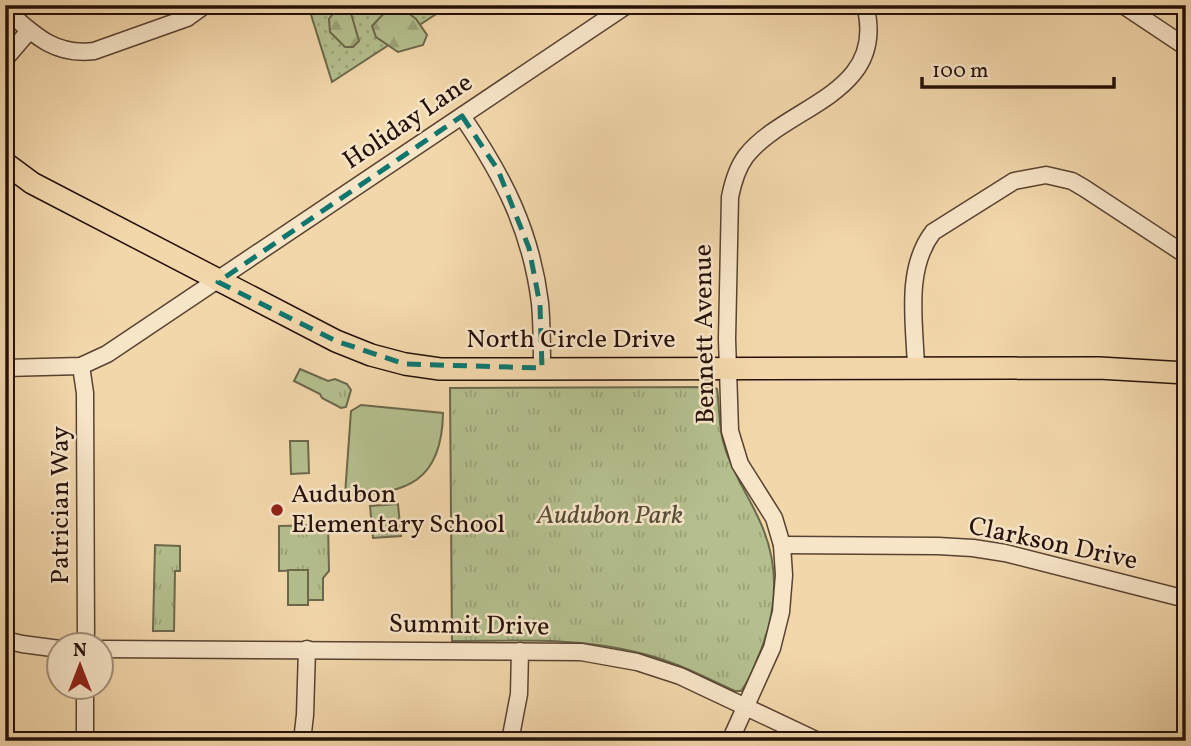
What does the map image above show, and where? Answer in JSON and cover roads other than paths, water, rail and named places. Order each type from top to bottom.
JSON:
[{"type":"main road","name":"North Circle Drive","points":[[5,163],[32,183],[218,282],[336,341],[371,355],[405,364],[440,369],[1099,368],[1186,373]]},
{"type":"street","points":[[5,9],[29,31],[55,48],[87,52],[187,18],[205,5]]},
{"type":"street","name":"Holiday Lane","points":[[81,366],[107,354],[218,282],[627,5]]},
{"type":"street","name":"Bennett Avenue","points":[[730,741],[765,666],[778,629],[784,595],[782,545],[774,518],[740,464],[728,419],[729,220],[734,181],[755,147],[827,98],[853,74],[866,46],[868,17],[865,5]]},
{"type":"street","points":[[1123,5],[1186,47]]},
{"type":"street","points":[[5,59],[29,31]]},
{"type":"street","points":[[462,116],[498,170],[516,209],[529,248],[540,305],[542,368]]},
{"type":"street","points":[[916,369],[916,267],[925,243],[933,232],[1014,181],[1046,175],[1072,181],[1186,255]]},
{"type":"street","points":[[5,368],[81,366]]},
{"type":"street","name":"Patrician Way","points":[[81,366],[85,393],[86,630]]},
{"type":"street","name":"Clarkson Drive","points":[[782,545],[973,548],[1005,553],[1186,599]]},
{"type":"street","points":[[5,640],[46,647]]},
{"type":"street","name":"Summit Drive","points":[[116,649],[582,652],[637,662],[680,676],[818,741]]},
{"type":"street","points":[[302,741],[307,649]]},
{"type":"street","points":[[510,741],[518,702],[520,650]]},
{"type":"street","points":[[85,700],[85,741]]},
{"type":"place","name":"Audubon Elementary School","points":[[277,510]]},
{"type":"park label","name":"Audubon Park","points":[[610,516]]}]
